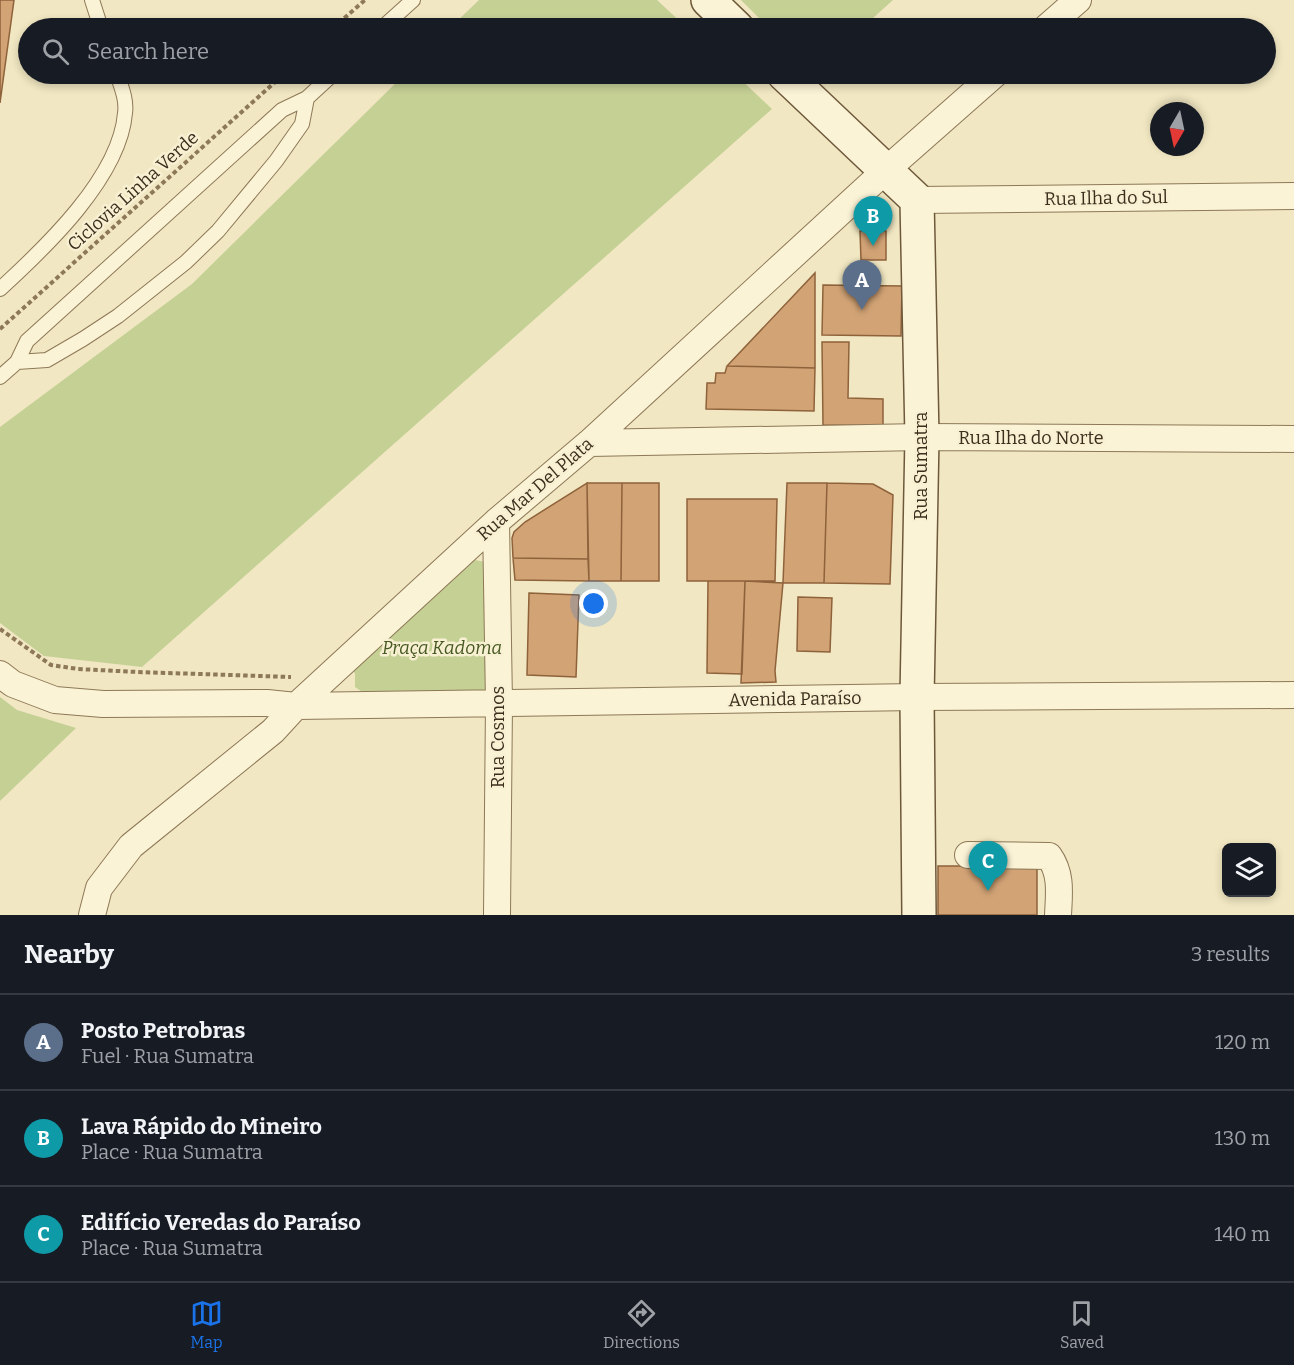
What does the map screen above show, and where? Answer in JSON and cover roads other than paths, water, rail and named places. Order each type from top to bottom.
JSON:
[{"type":"street","points":[[708,0],[727,18]]},
{"type":"street","points":[[1057,18],[1078,0]]},
{"type":"street","points":[[794,84],[917,200]]},
{"type":"street","name":"Rua Mar Del Plata","points":[[92,915],[99,888],[131,846],[273,730],[296,706],[496,522],[589,443],[885,171],[984,84]]},
{"type":"street","name":"Rua Ilha do Sul","points":[[917,200],[1294,196]]},
{"type":"street","name":"Rua Sumatra","points":[[917,200],[922,437],[917,697],[919,915]]},
{"type":"street","name":"Rua Ilha do Norte","points":[[589,443],[922,437],[1294,439]]},
{"type":"street","name":"Rua Cosmos","points":[[496,522],[499,703],[497,915]]},
{"type":"street","name":"Avenida Paraíso","points":[[0,674],[13,684],[55,700],[103,704],[267,703],[296,706],[917,697],[1294,695]]},
{"type":"street","points":[[968,855],[1049,856],[1056,866],[1059,885],[1059,915]]},
{"type":"lane","points":[[92,0],[98,18]]},
{"type":"lane","points":[[393,18],[413,0]]},
{"type":"lane","points":[[0,289],[50,242],[84,201],[113,157],[122,135],[126,112],[120,84]]},
{"type":"lane","points":[[0,377],[17,362],[27,341],[282,110],[307,98],[322,84]]},
{"type":"lane","points":[[17,362],[46,360],[83,339],[143,297],[186,262],[218,231],[276,161],[302,124],[307,98]]},
{"type":"place","name":"Lava Rápido do Mineiro","points":[[873,246]]},
{"type":"place","name":"Posto Petrobras","points":[[862,310]]},
{"type":"place","name":"Edifício Veredas do Paraíso","points":[[988,891]]},
{"type":"park label","name":"Praça Kadoma","points":[[442,648]]}]
